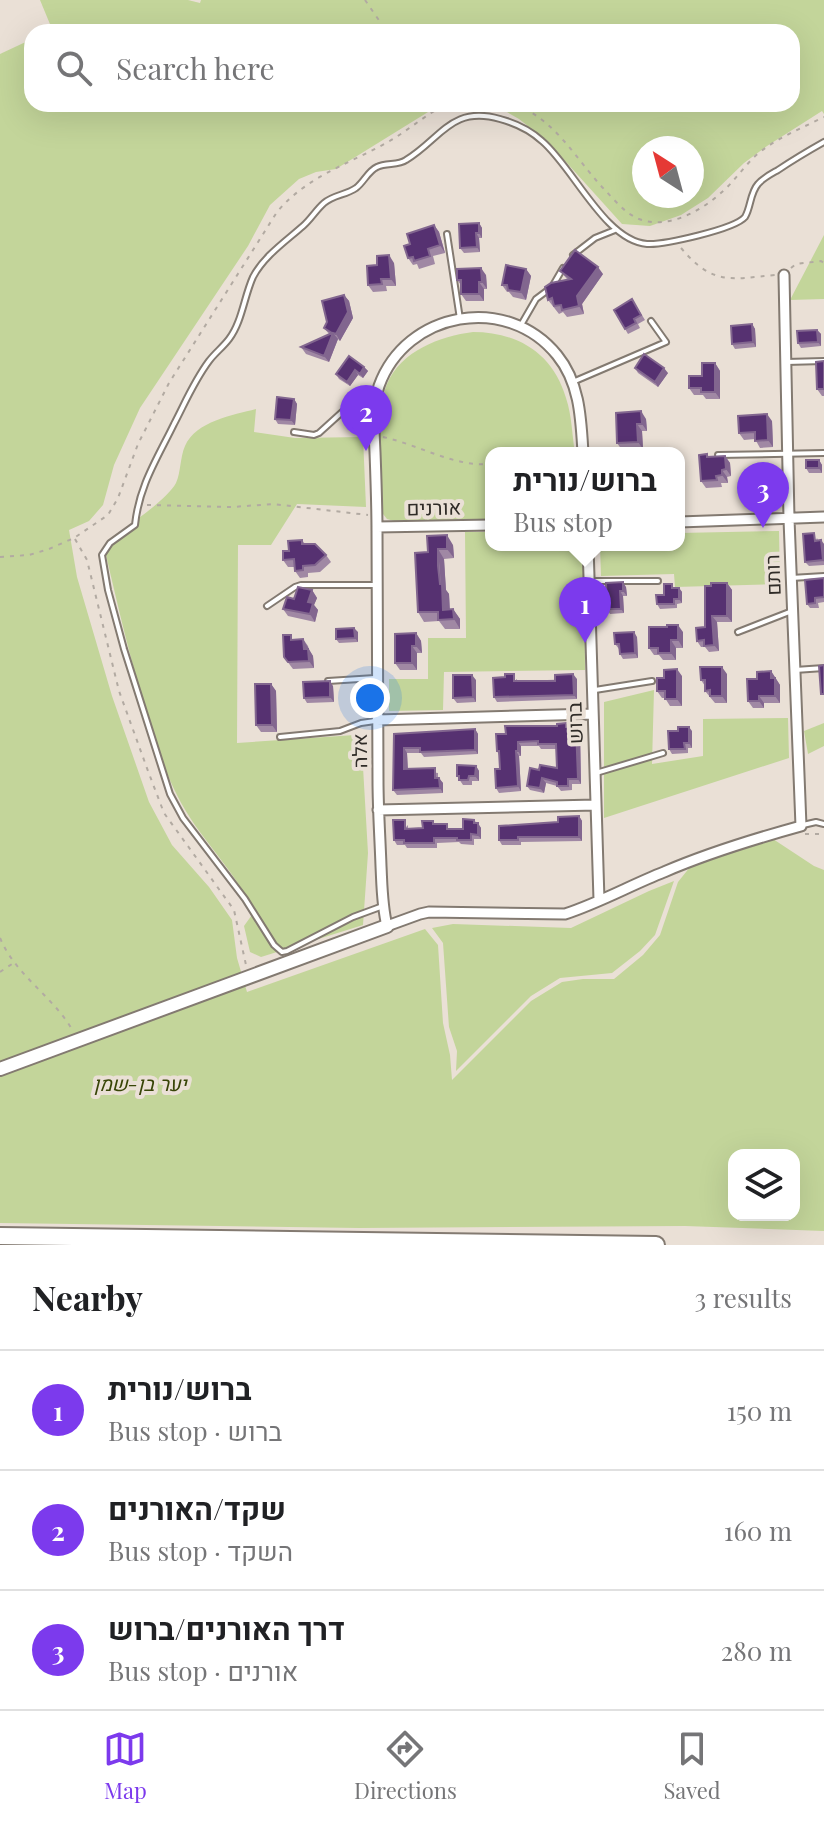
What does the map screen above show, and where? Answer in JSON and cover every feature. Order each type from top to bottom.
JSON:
[{"type":"highway","points":[[0,1236],[656,1245]]},
{"type":"main road","points":[[0,1069],[387,926]]},
{"type":"street","name":"רותם","points":[[784,275],[789,519],[801,826]]},
{"type":"street","points":[[460,319],[497,319],[520,328],[548,345],[559,356],[572,382],[580,409],[583,447]]},
{"type":"street","name":"אלה","points":[[387,926],[383,906],[378,810],[376,408],[379,388],[390,364],[402,349],[429,328],[460,319]]},
{"type":"street","points":[[685,522],[824,517]]},
{"type":"street","name":"אורנים","points":[[377,522],[485,525]]},
{"type":"street","name":"ברוש","points":[[588,551],[599,900]]},
{"type":"street","points":[[377,720],[593,714]]},
{"type":"street","points":[[378,810],[596,805]]},
{"type":"street","points":[[387,926],[429,912],[565,914],[725,848],[801,826]]},
{"type":"lane","points":[[383,906],[353,917],[282,952],[274,945],[245,899],[183,818],[170,794],[124,649],[105,575],[102,555],[110,543],[135,525],[138,505],[158,452],[188,393],[230,338],[253,277],[326,202],[354,189],[378,166],[402,163],[456,120],[468,116],[491,116],[530,131],[566,166],[615,230],[646,244],[675,240],[741,221],[747,214],[757,185],[824,142]]},
{"type":"lane","points":[[520,328],[536,299],[552,287],[566,262],[595,238],[615,230]]},
{"type":"lane","points":[[447,234],[460,319]]},
{"type":"lane","points":[[572,382],[666,342],[651,321]]},
{"type":"lane","points":[[785,362],[824,361]]},
{"type":"lane","points":[[294,432],[319,433],[351,404],[376,408]]},
{"type":"lane","points":[[718,455],[824,453]]},
{"type":"lane","points":[[791,578],[824,576]]},
{"type":"lane","points":[[589,581],[658,581]]},
{"type":"lane","points":[[267,606],[301,585],[377,585]]},
{"type":"lane","points":[[738,632],[792,611]]},
{"type":"lane","points":[[794,670],[824,668]]},
{"type":"lane","points":[[328,681],[377,678]]},
{"type":"lane","points":[[592,691],[652,681]]},
{"type":"lane","points":[[280,737],[340,731],[377,720]]},
{"type":"lane","points":[[595,773],[663,753]]},
{"type":"lane","points":[[801,826],[816,822],[824,824]]},
{"type":"path","points":[[365,0],[382,24]]},
{"type":"path","points":[[0,557],[29,555],[49,549],[74,538],[108,515],[118,498],[138,444],[169,383],[277,212],[312,180],[390,141],[430,112]]},
{"type":"path","points":[[530,112],[545,120],[561,136],[625,210],[638,219],[653,222],[676,221],[710,202],[759,152],[787,134],[824,117]]},
{"type":"path","points":[[675,240],[696,263],[727,279],[784,275],[796,264],[824,263]]},
{"type":"path","points":[[374,436],[396,440],[460,462],[485,465]]},
{"type":"path","points":[[138,505],[232,507],[273,504],[377,522]]},
{"type":"path","points":[[0,938],[13,963],[64,1015],[78,1039]]},
{"type":"path","points":[[0,972],[13,963]]},
{"type":"green space","points":[[40,0],[188,0],[200,3],[201,0],[824,0],[824,114],[822,111],[767,146],[744,163],[708,198],[704,201],[704,136],[632,136],[632,208],[692,208],[681,215],[650,226],[622,224],[548,142],[507,112],[800,112],[800,24],[50,24]]},
{"type":"green space","name":"יער בן-שמן","points":[[24,43],[24,112],[428,112],[336,169],[299,179],[270,205],[248,246],[140,408],[114,465],[103,505],[89,521],[69,530],[77,577],[112,696],[149,802],[172,845],[209,887],[232,920],[237,958],[247,992],[425,929],[438,945],[443,1023],[452,1080],[531,1001],[562,982],[614,979],[643,955],[660,935],[678,882],[690,867],[773,839],[824,870],[824,1231],[685,1226],[359,1228],[0,1223],[0,54]]},
{"type":"green space","points":[[824,235],[824,299],[790,300]]},
{"type":"green space","points":[[473,332],[504,336],[531,348],[542,357],[560,382],[568,405],[574,447],[485,447],[485,519],[387,519],[383,514],[380,447],[381,411],[387,384],[393,372],[412,354],[448,337]]},
{"type":"green space","points":[[256,409],[254,432],[295,438],[363,437],[366,507],[297,504],[271,545],[238,545],[237,743],[370,734],[363,767],[368,853],[363,925],[261,957],[250,952],[244,926],[254,912],[246,896],[186,811],[165,768],[137,680],[106,555],[108,540],[145,513],[176,483],[183,450],[190,437],[216,420]]},
{"type":"green space","points":[[779,531],[780,584],[675,587],[674,574],[601,576],[600,551],[685,551],[685,533]]},
{"type":"green space","points":[[465,532],[485,532],[485,551],[584,551],[585,670],[444,672],[443,710],[389,711],[389,679],[428,679],[428,638],[466,638]]},
{"type":"green space","points":[[654,690],[652,764],[703,756],[703,719],[788,718],[789,758],[604,818],[604,702]]},
{"type":"green space","points":[[824,723],[824,746],[808,754],[804,731]]},
{"type":"green space","points":[[674,881],[655,935],[640,951],[612,973],[560,978],[531,996],[456,1071],[457,1051],[449,1027],[443,943],[432,928],[453,924],[571,928]]},
{"type":"building","points":[[479,223],[477,247],[460,248],[459,224]]},
{"type":"building","points":[[434,225],[440,245],[428,249],[430,256],[414,261],[413,257],[408,258],[404,246],[410,244],[407,234]]},
{"type":"building","points":[[575,250],[598,267],[577,296],[579,306],[562,310],[561,305],[554,306],[552,298],[548,300],[545,287],[571,279],[560,271]]},
{"type":"building","points":[[389,255],[391,279],[381,279],[382,284],[368,285],[367,266],[377,265],[377,256]]},
{"type":"building","points":[[506,265],[526,269],[521,292],[508,290],[507,285],[502,285]]},
{"type":"building","points":[[481,268],[479,294],[461,294],[457,269]]},
{"type":"building","points":[[344,295],[348,312],[336,334],[333,333],[324,356],[301,347],[332,333],[324,328],[327,322],[322,301]]},
{"type":"building","points":[[632,299],[641,315],[634,319],[636,323],[625,329],[614,310]]},
{"type":"building","points":[[752,324],[753,342],[732,344],[731,326]]},
{"type":"building","points":[[817,330],[818,342],[798,343],[797,331]]},
{"type":"building","points":[[644,354],[664,368],[655,382],[635,368]]},
{"type":"building","points":[[349,356],[364,367],[360,374],[355,370],[347,382],[336,374]]},
{"type":"building","points":[[824,361],[824,389],[817,389],[816,362]]},
{"type":"building","points":[[702,363],[715,363],[715,392],[689,388],[689,376],[702,376]]},
{"type":"building","points":[[277,397],[294,399],[291,420],[275,419]]},
{"type":"building","points":[[641,411],[642,424],[637,424],[638,442],[617,443],[616,413]]},
{"type":"building","points":[[767,414],[768,440],[755,441],[755,432],[739,433],[738,416]]},
{"type":"building","points":[[707,454],[707,457],[725,456],[726,469],[722,470],[722,475],[716,476],[717,480],[701,481],[699,455]]},
{"type":"building","points":[[806,460],[819,460],[819,468],[806,468]]},
{"type":"building","points":[[814,533],[815,541],[821,540],[823,560],[805,562],[803,534]]},
{"type":"building","points":[[447,535],[447,549],[438,549],[438,566],[443,610],[453,609],[454,619],[438,620],[438,612],[418,612],[415,553],[428,552],[427,536]]},
{"type":"building","points":[[302,540],[302,544],[315,544],[326,555],[315,565],[303,566],[303,570],[295,571],[294,559],[283,560],[283,551],[289,551],[288,541]]},
{"type":"building","points":[[824,578],[824,597],[815,598],[815,603],[807,604],[805,580]]},
{"type":"building","points":[[623,582],[621,609],[607,609],[606,583]]},
{"type":"building","points":[[711,583],[727,583],[727,616],[712,616],[714,645],[704,646],[704,640],[697,641],[696,628],[705,627],[705,586],[711,586]]},
{"type":"building","points":[[664,584],[679,588],[679,599],[674,599],[674,604],[657,604],[656,595],[664,595]]},
{"type":"building","points":[[298,587],[312,590],[308,602],[313,603],[310,614],[283,609],[287,597],[294,599]]},
{"type":"building","points":[[678,625],[678,640],[671,640],[671,653],[658,653],[658,648],[649,648],[649,627]]},
{"type":"building","points":[[354,628],[355,638],[336,639],[336,629]]},
{"type":"building","points":[[634,632],[635,653],[620,654],[614,633]]},
{"type":"building","points":[[416,633],[412,663],[395,663],[395,634]]},
{"type":"building","points":[[283,635],[291,635],[291,640],[303,639],[309,661],[288,662],[284,657]]},
{"type":"building","points":[[824,665],[824,694],[821,694],[819,666]]},
{"type":"building","points":[[700,667],[722,667],[722,696],[710,696],[710,690],[705,691]]},
{"type":"building","points":[[677,669],[677,699],[665,699],[665,691],[657,691],[657,678],[664,678],[664,670]]},
{"type":"building","points":[[771,671],[771,678],[775,678],[775,696],[759,696],[759,701],[748,701],[747,679],[757,679],[757,672]]},
{"type":"building","points":[[505,674],[514,674],[514,681],[555,681],[555,675],[573,674],[574,695],[494,697],[493,678],[505,677]]},
{"type":"building","points":[[453,675],[472,675],[473,697],[453,698]]},
{"type":"building","points":[[330,681],[330,697],[304,698],[303,682]]},
{"type":"building","points":[[255,684],[271,684],[272,725],[256,725]]},
{"type":"building","points":[[566,723],[566,727],[576,726],[578,779],[568,779],[568,786],[557,786],[557,782],[542,778],[540,788],[527,786],[530,768],[539,770],[540,765],[557,768],[556,744],[518,742],[518,786],[496,788],[495,769],[500,769],[496,734],[506,734],[505,726],[557,726]]},
{"type":"building","points":[[678,727],[689,727],[689,743],[684,743],[685,749],[669,749],[668,731],[678,731]]},
{"type":"building","points":[[475,729],[475,750],[420,752],[420,748],[404,748],[404,769],[435,768],[435,778],[439,778],[440,788],[393,790],[394,734]]},
{"type":"building","points":[[457,765],[476,766],[475,776],[459,780]]},
{"type":"building","points":[[579,816],[579,837],[499,840],[499,826],[558,822],[558,817]]},
{"type":"building","points":[[463,819],[478,823],[478,835],[471,834],[471,840],[434,838],[434,843],[404,843],[404,840],[394,840],[393,820],[405,820],[405,829],[423,828],[422,821],[433,821],[433,824],[447,824],[447,829],[463,829]]},
{"type":"place","name":"שקד/האורנים","points":[[366,451]]},
{"type":"place","name":"דרך האורנים/ברוש","points":[[763,528]]},
{"type":"place","name":"ברוש/נורית","points":[[585,643]]}]
